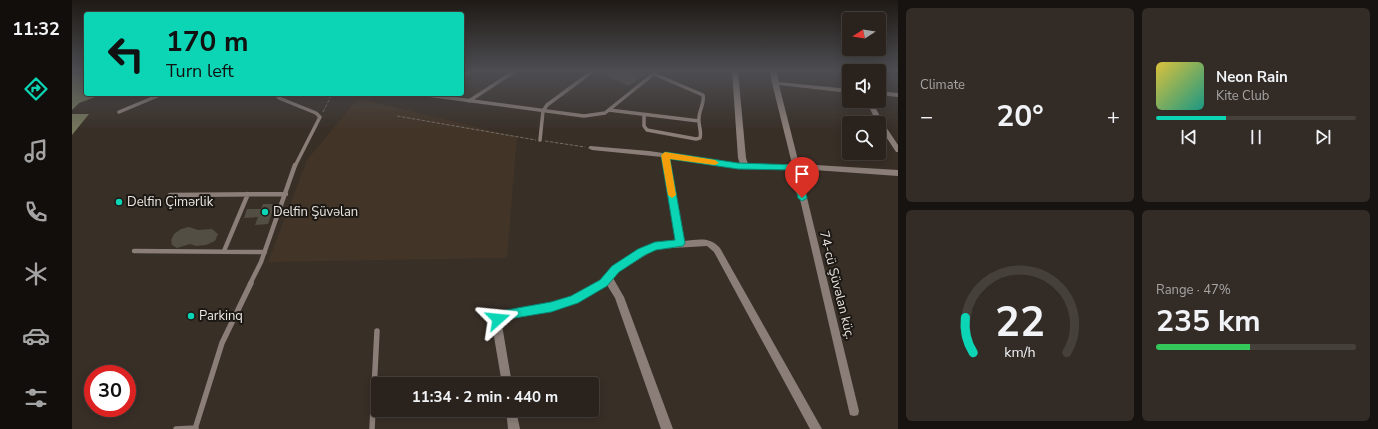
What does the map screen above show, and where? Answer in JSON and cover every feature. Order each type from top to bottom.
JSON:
[{"type":"street","points":[[737,91],[742,158],[745,166]]},
{"type":"street","name":"74-cü Şüvəlan küç.","points":[[777,91],[854,411]]},
{"type":"street","points":[[886,94],[898,95]]},
{"type":"street","points":[[873,108],[898,150]]},
{"type":"street","points":[[592,148],[665,155],[745,166],[795,167],[898,173]]},
{"type":"street","points":[[665,155],[680,243]]},
{"type":"street","points":[[506,377],[498,331],[498,319],[506,315],[551,307],[574,299],[596,288],[608,278],[615,269],[650,248],[660,245],[680,243],[707,243],[714,246],[816,429]]},
{"type":"street","points":[[608,278],[619,297],[667,429]]},
{"type":"street","points":[[512,417],[514,429]]},
{"type":"lane","points":[[469,101],[485,91]]},
{"type":"lane","points":[[540,140],[544,111],[550,103],[566,91]]},
{"type":"lane","points":[[437,96],[584,116],[605,113],[632,91]]},
{"type":"lane","points":[[644,115],[644,126],[647,130],[696,139],[700,138],[701,136],[698,121],[704,100],[703,96],[693,91]]},
{"type":"lane","points":[[119,112],[157,96]]},
{"type":"lane","points":[[176,429],[195,428],[222,343],[255,277],[297,160],[320,117],[316,113],[278,98],[277,96]]},
{"type":"lane","points":[[609,110],[698,121]]},
{"type":"lane","points":[[224,251],[248,194]]},
{"type":"lane","points":[[170,195],[286,194]]},
{"type":"lane","points":[[134,251],[264,252]]},
{"type":"lane","points":[[372,429],[377,331]]},
{"type":"path","points":[[320,117],[331,96]]},
{"type":"path","points":[[397,116],[592,148]]},
{"type":"shaded area","points":[[72,91],[84,91],[84,96],[98,96],[79,103],[72,110]]},
{"type":"shaded area","points":[[358,98],[517,137],[507,258],[268,262],[307,160]]},
{"type":"shaded area","points":[[72,114],[89,114],[72,135]]},
{"type":"building","points":[[263,204],[275,204],[268,224],[255,225],[258,217],[244,218],[247,209],[261,209]]},
{"type":"building","points":[[189,227],[198,230],[212,229],[218,234],[215,241],[206,245],[196,246],[190,244],[177,248],[172,245],[171,240],[174,234],[181,229]]},
{"type":"slow traffic","points":[[672,195],[665,155],[715,163]]},
{"type":"place","name":"Delfin Çimərlik","points":[[119,202]]},
{"type":"place","name":"Delfin Şüvəlan","points":[[265,212]]},
{"type":"place","name":"Parkinq","points":[[191,316]]},
{"type":"route","points":[[498,319],[502,316],[551,307],[574,299],[596,288],[603,283],[615,269],[641,252],[655,246],[680,243],[665,155],[738,166],[795,167],[802,198]]}]
